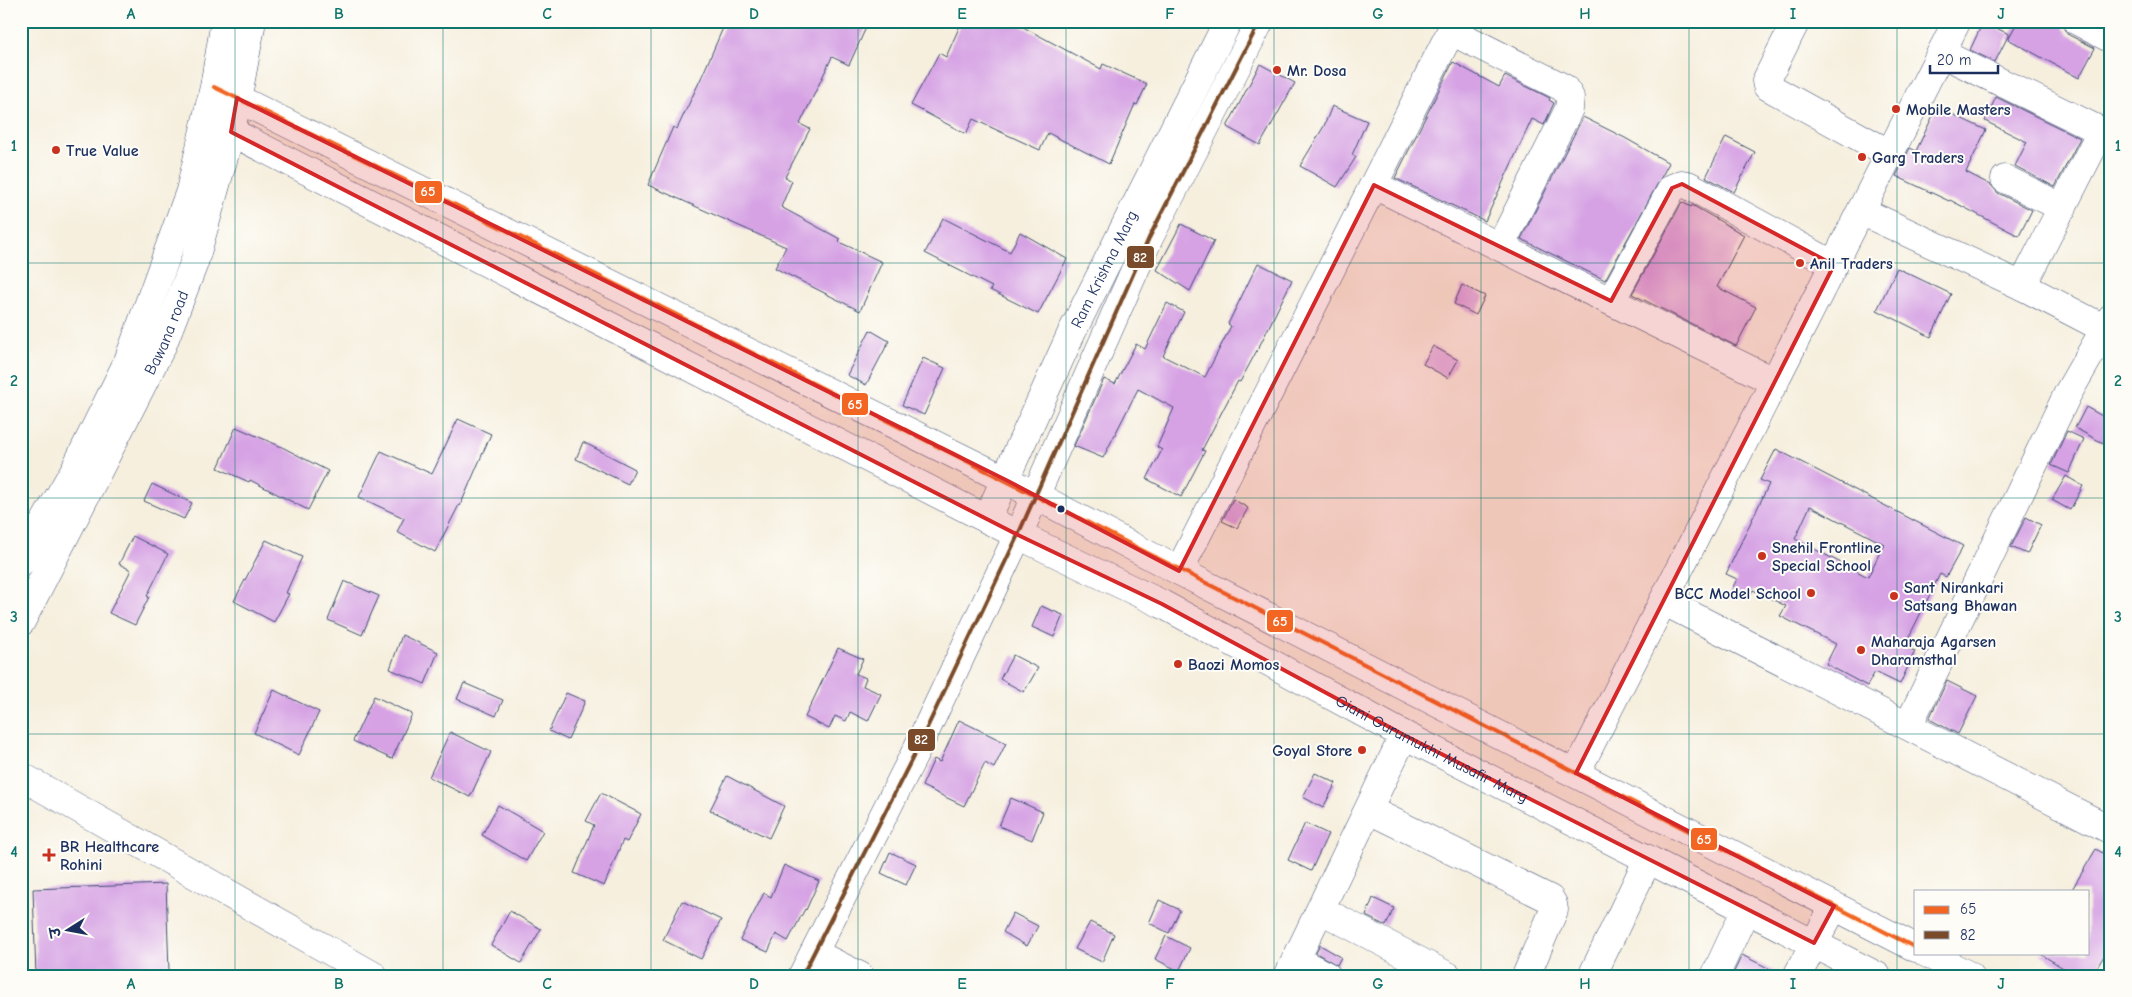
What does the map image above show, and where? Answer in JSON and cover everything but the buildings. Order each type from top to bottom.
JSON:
[{"type":"street","name":"Bawana road","points":[[21,622],[162,346],[194,263],[231,132],[226,92],[225,21]]},
{"type":"street","name":"Bawana road","points":[[21,562],[75,469],[128,362],[190,190],[207,119],[226,92],[252,21]]},
{"type":"street","name":"Ram Krishna Marg","points":[[987,519],[1072,332],[1228,21]]},
{"type":"street","name":"Ram Krishna Marg","points":[[808,964],[917,748],[1018,535],[1150,238],[1260,21]]},
{"type":"street","points":[[1796,21],[1766,81],[1767,86],[1890,154]]},
{"type":"street","points":[[1576,773],[1957,21]]},
{"type":"street","points":[[2077,21],[2111,39]]},
{"type":"street","points":[[1179,571],[1454,26],[1564,88],[1570,97],[1569,109],[1500,247]]},
{"type":"street","points":[[1942,53],[2108,127],[2022,286]]},
{"type":"street","points":[[226,92],[1006,480],[1179,571],[1914,947]]},
{"type":"street","name":"Giani Gurumukhi Musafir Marg","points":[[207,119],[1018,535],[1162,604],[1404,734],[1877,976]]},
{"type":"street","points":[[2005,179],[2063,208]]},
{"type":"street","points":[[1612,301],[1672,188],[1682,184],[1688,185],[1834,265]]},
{"type":"street","points":[[1374,185],[1775,382]]},
{"type":"street","points":[[1861,211],[2109,327],[2068,393],[1908,726]]},
{"type":"street","points":[[1663,601],[2111,830]]},
{"type":"street","points":[[1328,976],[1292,968],[1404,734]]},
{"type":"street","points":[[21,776],[374,976]]},
{"type":"street","points":[[1368,810],[1550,899],[1554,910],[1526,976]]},
{"type":"street","points":[[1592,976],[1648,859]]},
{"type":"street","points":[[1798,976],[1834,906]]},
{"type":"street","points":[[1715,976],[1746,909]]},
{"type":"street","points":[[1321,910],[1448,976]]},
{"type":"street","points":[[1928,954],[1970,976]]},
{"type":"street","points":[[808,964],[860,976]]},
{"type":"highlighted area","points":[[237,98],[1006,480],[1179,571],[1374,185],[1611,301],[1672,188],[1682,184],[1834,265],[1576,773],[1834,906],[1814,943],[1404,735],[1162,604],[1018,535],[231,132]]},
{"type":"transit line","name":"82","points":[[802,976],[917,749],[1018,535],[1149,238],[1260,21]]},
{"type":"transit line","name":"65","points":[[214,87],[855,404],[1914,947]]},
{"type":"place","name":"Mr. Dosa","points":[[1277,70]]},
{"type":"place","name":"Mobile Masters","points":[[1896,109]]},
{"type":"place","name":"True Value","points":[[56,150]]},
{"type":"place","name":"Garg Traders","points":[[1862,157]]},
{"type":"place","name":"Anil Traders","points":[[1800,263]]},
{"type":"place","name":"Snehil Frontline Special School","points":[[1762,556]]},
{"type":"place","name":"BCC Model School","points":[[1811,593]]},
{"type":"place","name":"Sant Nirankari Satsang Bhawan","points":[[1894,596]]},
{"type":"place","name":"Maharaja Agarsen Dharamsthal","points":[[1861,650]]},
{"type":"place","name":"Baozi Momos","points":[[1178,664]]},
{"type":"place","name":"Goyal Store","points":[[1362,750]]},
{"type":"place","name":"BR Healthcare Rohini","points":[[49,855]]}]
